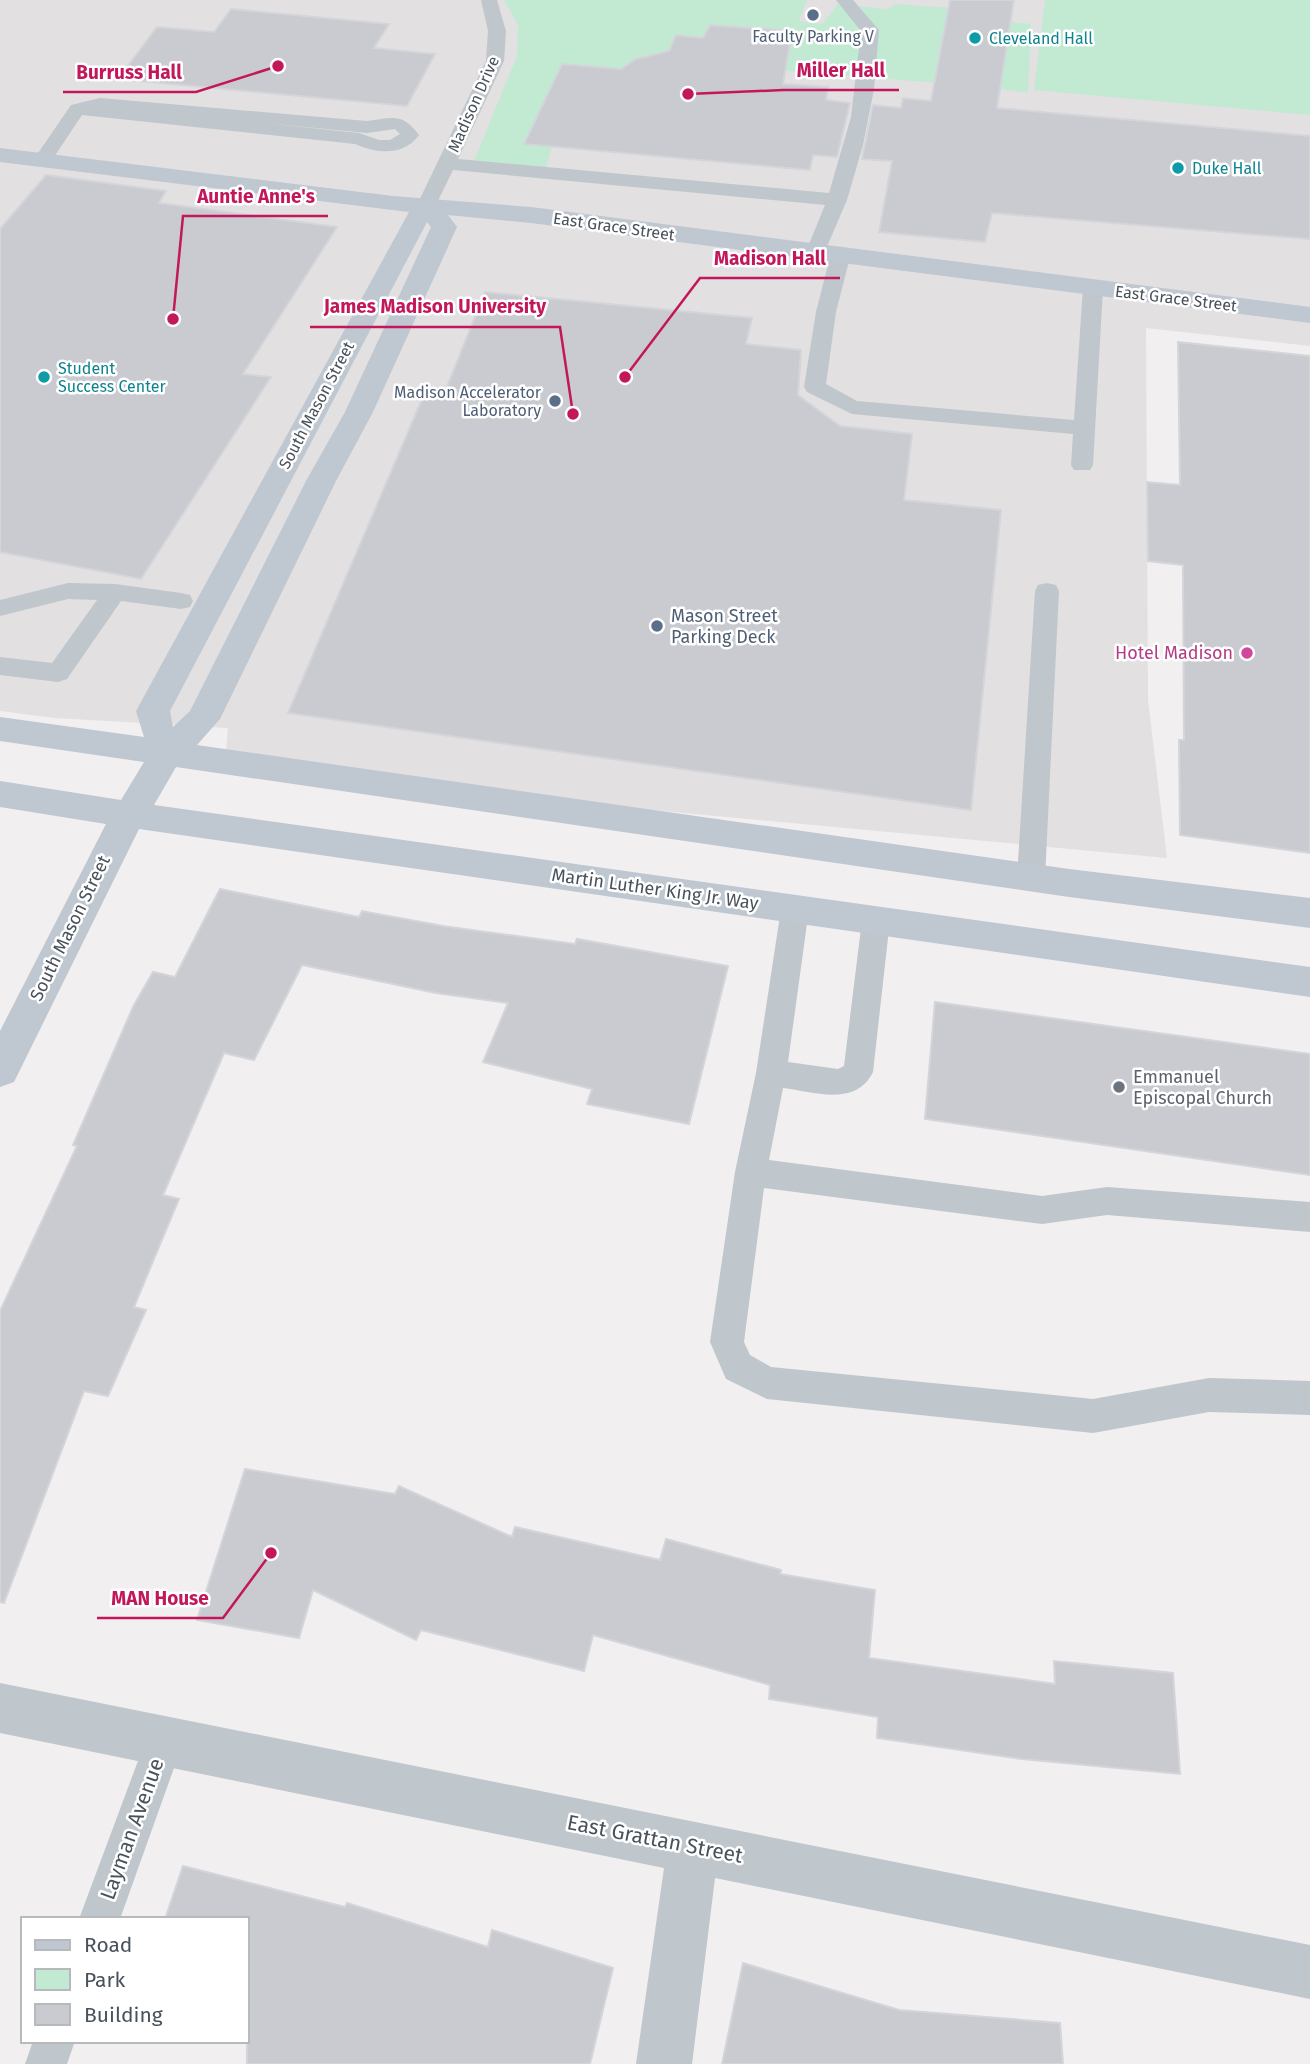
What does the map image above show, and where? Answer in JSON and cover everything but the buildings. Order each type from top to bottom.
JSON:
[{"type":"street","name":"East Grace Street","points":[[0,155],[531,215],[815,254],[1310,315]]},
{"type":"street","name":"South Mason Street","points":[[0,1070],[108,852],[167,754],[203,719],[321,481],[359,412],[444,227],[427,205],[411,226],[153,711],[167,754]]},
{"type":"street","points":[[0,729],[1031,878],[1310,913]]},
{"type":"street","name":"Martin Luther King Jr. Way","points":[[0,794],[1310,982]]},
{"type":"street","name":"East Grattan Street","points":[[0,1708],[1310,1972]]},
{"type":"street","points":[[664,2064],[693,1846]]},
{"type":"lane","name":"Madison Drive","points":[[427,205],[495,61],[497,32],[489,0]]},
{"type":"lane","points":[[815,254],[845,181],[869,77],[870,30],[844,0]]},
{"type":"lane","points":[[43,159],[77,108],[100,103],[367,127],[400,122],[410,135],[405,140],[450,155],[837,200]]},
{"type":"lane","points":[[840,257],[824,323],[815,387],[852,407],[1085,428]]},
{"type":"lane","points":[[1082,465],[1093,288]]},
{"type":"lane","points":[[0,608],[68,591],[115,592],[181,601]]},
{"type":"lane","points":[[1031,878],[1047,591]]},
{"type":"lane","points":[[0,666],[58,673],[115,592]]},
{"type":"lane","points":[[795,909],[771,1073],[751,1172],[736,1268],[727,1342],[738,1367],[767,1383],[1093,1416],[1209,1395],[1310,1398]]},
{"type":"lane","points":[[771,1073],[843,1083],[858,1072],[876,920]]},
{"type":"lane","points":[[751,1172],[1042,1210],[1107,1201],[1310,1217]]},
{"type":"lane","name":"Layman Avenue","points":[[100,1917],[165,1740]]},
{"type":"lane","points":[[46,2064],[53,2043]]},
{"type":"shaded area","points":[[0,0],[1310,0],[1310,346],[1146,328],[1148,700],[1167,858],[535,799],[226,750],[228,728],[55,718],[0,711]]},
{"type":"green space","points":[[504,0],[807,0],[799,21],[822,24],[838,4],[887,9],[896,4],[949,8],[1005,58],[1011,22],[1031,24],[1028,93],[978,86],[785,71],[792,32],[703,38],[676,35],[666,57],[649,55],[631,62],[628,70],[552,146],[545,173],[472,166],[517,56],[518,25]]},
{"type":"green space","points":[[1045,0],[1310,0],[1310,115],[1034,90]]},
{"type":"place","name":"Faculty Parking V","points":[[813,15]]},
{"type":"place","name":"Cleveland Hall","points":[[975,38]]},
{"type":"place","name":"Burruss Hall","points":[[278,66]]},
{"type":"place","name":"Miller Hall","points":[[688,94]]},
{"type":"place","name":"Duke Hall","points":[[1178,168]]},
{"type":"place","name":"Auntie Anne's","points":[[173,319]]},
{"type":"place","name":"Student Success Center","points":[[44,377]]},
{"type":"place","name":"Madison Hall","points":[[625,377]]},
{"type":"place","name":"Madison Accelerator Laboratory","points":[[555,401]]},
{"type":"place","name":"James Madison University","points":[[573,414]]},
{"type":"place","name":"Mason Street Parking Deck","points":[[657,626]]},
{"type":"place","name":"Hotel Madison","points":[[1247,653]]},
{"type":"place","name":"Emmanuel Episcopal Church","points":[[1119,1087]]},
{"type":"place","name":"MAN House","points":[[271,1553]]}]
